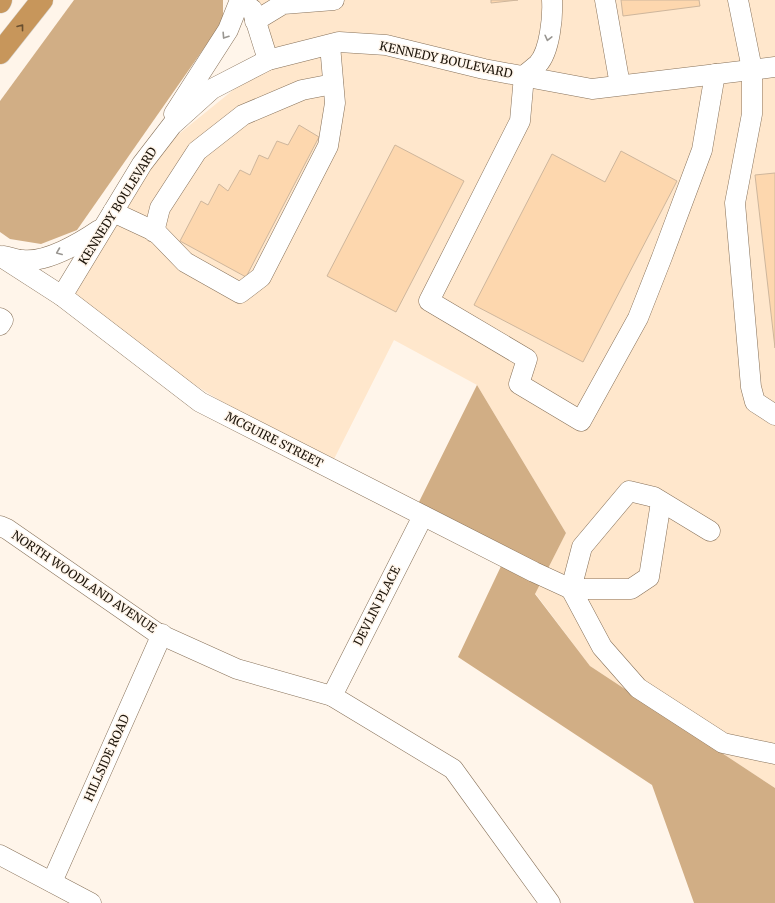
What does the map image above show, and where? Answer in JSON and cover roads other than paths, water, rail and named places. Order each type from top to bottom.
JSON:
[{"type":"highway","points":[[0,53],[42,0]]},
{"type":"street","points":[[142,164],[228,30],[240,0]]},
{"type":"street","points":[[249,0],[268,60]]},
{"type":"street","points":[[256,21],[283,4],[290,2],[334,0]]},
{"type":"street","points":[[552,0],[553,14],[543,56],[539,63],[524,76],[520,121],[429,301],[527,359],[520,384],[581,421],[638,318],[662,257],[702,150],[714,74]]},
{"type":"street","points":[[606,0],[620,85]]},
{"type":"street","points":[[738,0],[752,69],[752,114],[735,203],[751,387],[755,402],[775,415]]},
{"type":"street","name":"KENNEDY BOULEVARD","points":[[62,296],[142,164],[172,125],[212,89],[268,60],[339,42],[386,46],[592,89],[775,67]]},
{"type":"street","points":[[0,255],[24,261],[45,258],[79,244],[109,219],[154,232],[185,262],[240,293],[261,277],[328,146],[334,103],[330,45]]},
{"type":"street","points":[[154,232],[160,208],[197,151],[243,115],[302,90],[333,84]]},
{"type":"street","name":"MCGUIRE STREET","points":[[0,255],[62,296],[200,402],[423,516],[571,589]]},
{"type":"street","points":[[0,318],[3,320],[0,325]]},
{"type":"street","points":[[710,530],[654,497],[629,492],[582,547],[571,589],[602,647],[638,688],[723,743],[775,754]]},
{"type":"street","points":[[571,589],[631,589],[649,577],[661,502]]},
{"type":"street","name":"DEVLIN PLACE","points":[[332,696],[423,516]]},
{"type":"street","name":"NORTH WOODLAND AVENUE","points":[[0,526],[7,529],[157,633],[237,670],[332,696],[453,769],[550,903]]},
{"type":"street","name":"HILLSIDE ROAD","points":[[52,882],[162,634]]},
{"type":"street","points":[[0,854],[91,903]]}]
